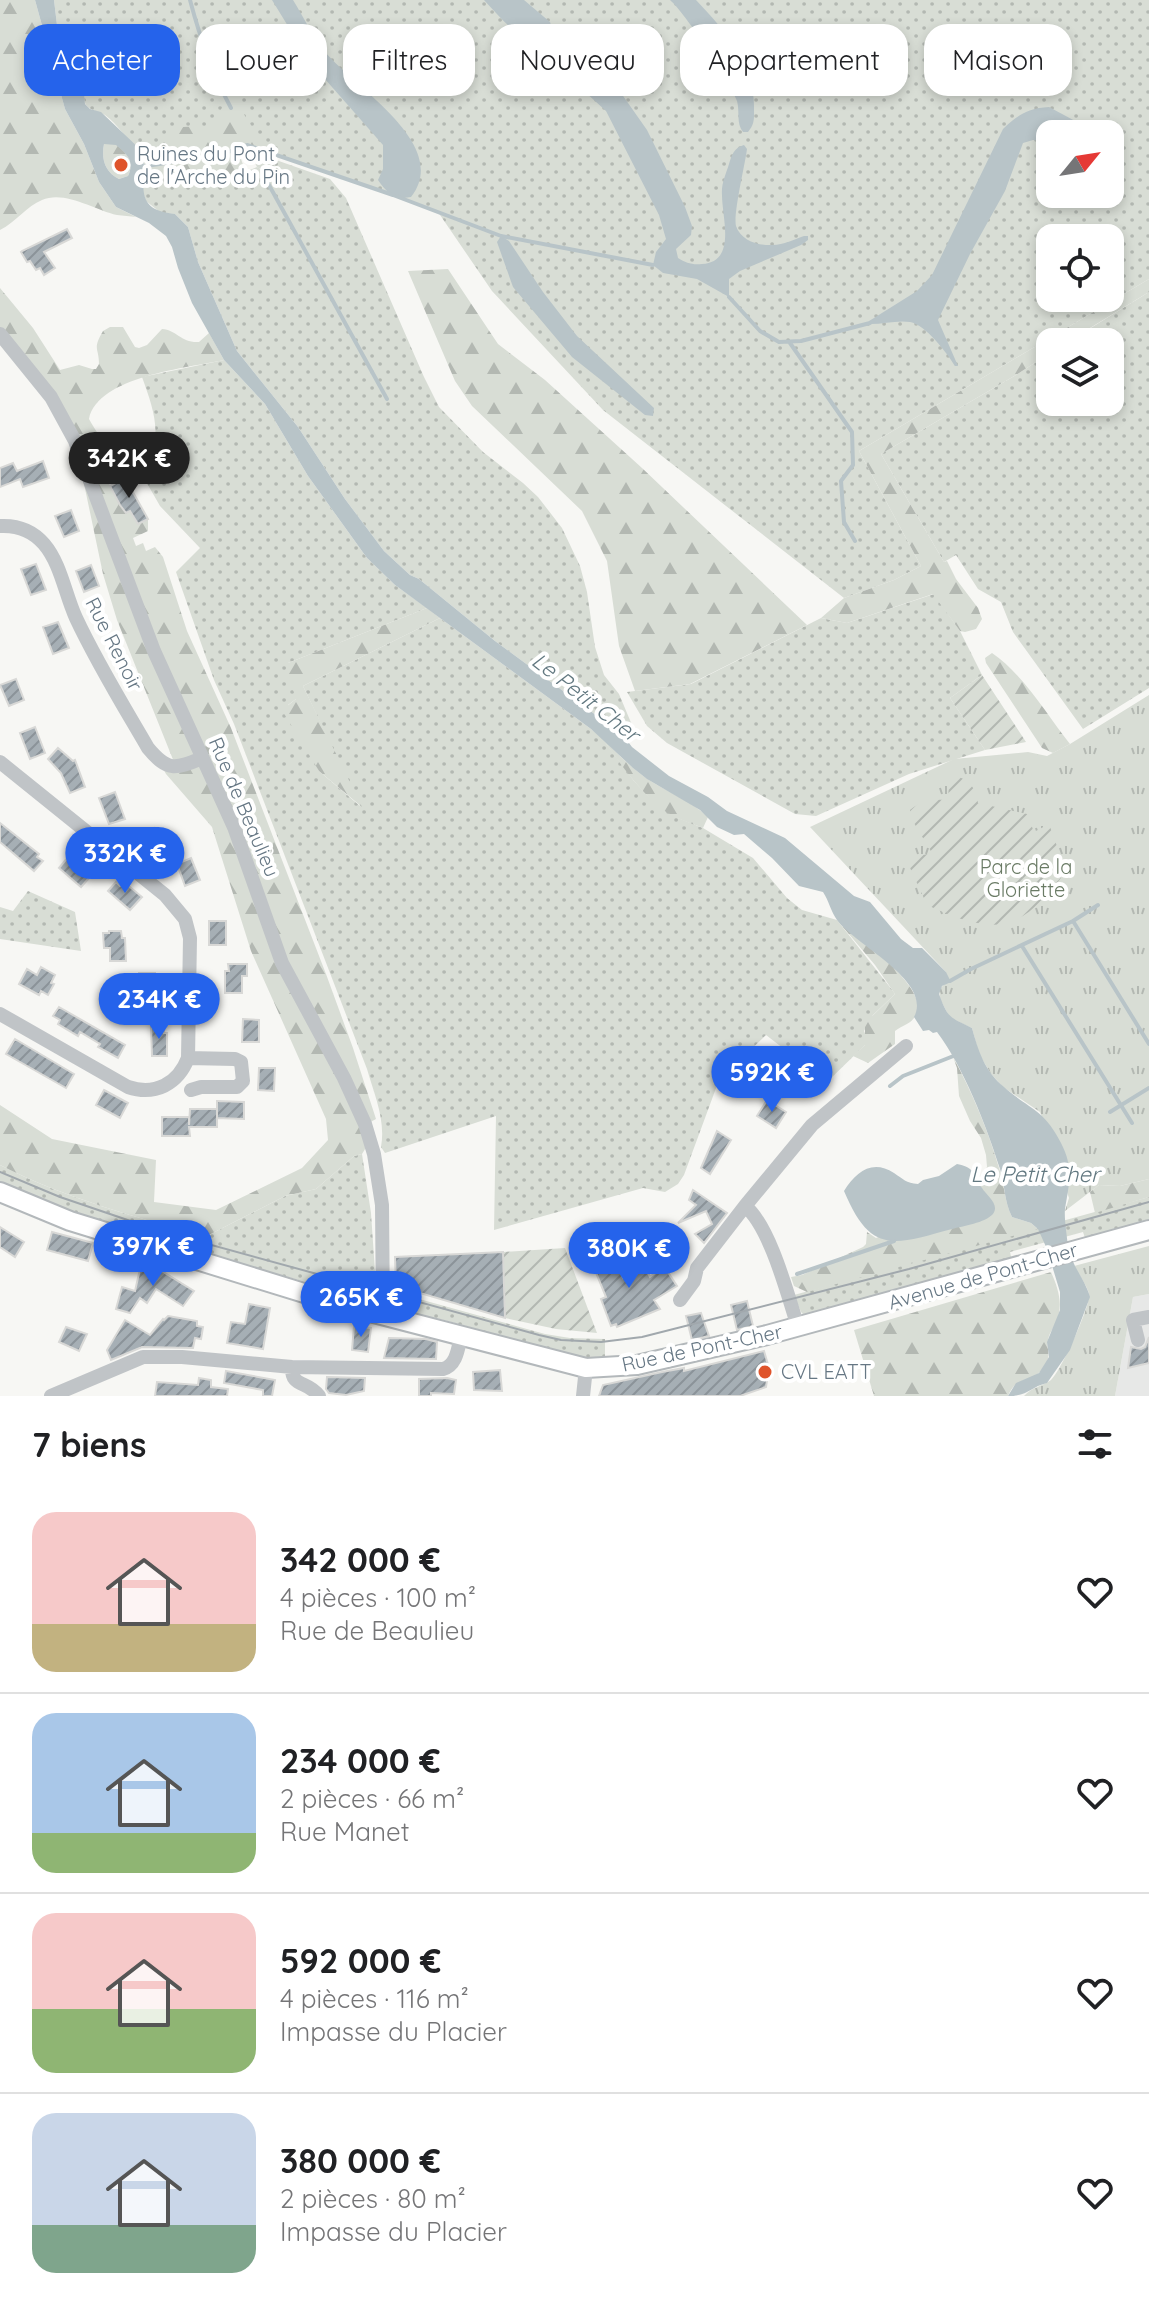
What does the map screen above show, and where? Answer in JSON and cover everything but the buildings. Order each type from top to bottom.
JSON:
[{"type":"main road","name":"Rue de Pont-Cher","points":[[0,1192],[70,1221],[383,1317],[586,1368],[637,1365],[808,1325]]},
{"type":"main road","name":"Avenue de Pont-Cher","points":[[808,1325],[1149,1230]]},
{"type":"street","name":"Rue de Beaulieu","points":[[0,334],[51,397],[75,441],[154,651],[234,827],[282,963],[344,1078],[370,1141],[382,1205],[383,1317]]},
{"type":"street","name":"Rue Renoir","points":[[0,526],[26,529],[48,548],[92,650],[154,755],[165,766],[171,767],[202,758]]},
{"type":"street","points":[[0,762],[165,895],[185,919],[191,948],[188,1058],[180,1073],[168,1084],[152,1090],[137,1090],[0,1014]]},
{"type":"street","points":[[680,1300],[694,1281],[697,1268],[812,1125],[906,1046]]},
{"type":"street","points":[[188,1058],[235,1059],[243,1066],[243,1081],[237,1087],[191,1090]]},
{"type":"street","points":[[745,1206],[754,1214],[808,1325]]},
{"type":"street","points":[[1138,1340],[1133,1320],[1149,1317]]},
{"type":"street","points":[[51,1396],[143,1357],[292,1367],[443,1369],[454,1361],[461,1336]]},
{"type":"street","points":[[292,1367],[291,1377],[295,1382],[310,1386],[319,1396]]},
{"type":"street","points":[[583,1396],[586,1368]]},
{"type":"shaded area","points":[[1149,1294],[1149,1396],[1115,1396],[1133,1297]]},
{"type":"green space","points":[[0,0],[35,0],[42,24],[24,24],[24,96],[61,96],[99,182],[116,207],[136,217],[117,215],[60,197],[42,200],[0,230]]},
{"type":"green space","points":[[54,0],[1149,0],[1149,279],[1124,294],[1124,224],[1036,224],[1036,312],[1093,312],[1066,328],[1036,328],[1036,346],[859,451],[921,566],[894,580],[844,598],[603,410],[492,291],[438,212],[247,145],[138,147],[110,119],[91,109],[84,96],[180,96],[180,24],[57,24]]},
{"type":"green space","points":[[227,96],[234,96],[253,128],[272,144],[276,160],[273,167],[262,170],[251,155],[241,159],[244,173],[241,180],[234,183],[182,173],[143,175],[144,164],[138,147],[158,144],[183,127],[208,126]]},
{"type":"green space","points":[[104,144],[116,144],[126,155],[131,166],[128,176],[119,179],[107,169]]},
{"type":"green space","points":[[276,160],[330,179],[346,198],[439,407],[483,452],[538,497],[562,528],[580,566],[595,647],[604,675],[619,694],[632,725],[623,735],[495,641],[384,551],[345,499],[298,427],[237,351],[198,262],[188,227],[175,214],[161,213],[146,201],[143,193],[143,175],[182,173],[211,182],[242,177],[245,168],[247,171],[257,167],[262,170],[273,167]]},
{"type":"green space","points":[[448,269],[498,344],[545,380],[642,468],[807,625],[690,684],[635,691],[619,646],[607,561],[582,511],[472,406],[455,381],[408,271]]},
{"type":"green space","points":[[1149,279],[1149,292],[1124,307],[1124,294]]},
{"type":"green space","points":[[0,288],[33,328],[60,370],[79,365],[96,369],[99,364],[98,342],[103,331],[110,327],[123,327],[135,347],[139,348],[147,345],[162,329],[193,342],[199,342],[209,333],[224,360],[146,376],[126,384],[96,404],[89,419],[110,455],[114,478],[108,482],[126,513],[130,511],[138,524],[148,519],[148,531],[133,538],[136,546],[143,543],[146,551],[155,547],[163,557],[187,631],[231,728],[326,974],[376,1119],[365,1125],[370,1141],[362,1154],[354,1156],[316,1189],[285,1196],[205,1237],[76,1197],[0,1165],[0,1105],[52,1139],[156,1160],[154,1202],[216,1210],[302,1168],[328,1140],[326,1119],[251,951],[212,827],[166,774],[159,761],[176,767],[117,620],[103,574],[75,441],[0,334]]},
{"type":"green space","points":[[1149,292],[1149,688],[1083,729],[1013,632],[1001,602],[978,589],[956,555],[944,562],[881,454],[1036,362],[1036,416],[1124,416],[1124,328],[1091,328],[1117,312],[1124,312],[1124,307]]},
{"type":"green space","points":[[1093,312],[1116,312],[1090,328],[1066,328]]},
{"type":"green space","points":[[1036,346],[1036,362],[881,454],[944,562],[947,561],[978,608],[982,619],[976,629],[960,631],[933,594],[847,623],[821,618],[844,598],[894,580],[921,566],[859,451]]},
{"type":"green space","points":[[224,360],[265,404],[308,476],[367,558],[395,585],[427,608],[288,663],[296,699],[288,705],[319,771],[360,806],[303,686],[440,618],[602,738],[647,795],[678,818],[703,828],[753,858],[787,898],[802,910],[837,920],[895,994],[873,1015],[864,1031],[867,1038],[865,1045],[827,1082],[766,1035],[719,1080],[684,1175],[678,1184],[665,1192],[643,1188],[494,1230],[496,1116],[385,1153],[381,1147],[381,1117],[367,1069],[234,724],[214,680],[176,572],[200,548],[160,506],[140,471],[153,449],[155,438],[153,414],[142,377]]},
{"type":"green space","points":[[934,594],[960,631],[982,675],[950,698],[985,750],[909,774],[816,816],[795,814],[667,743],[647,726],[627,692],[691,684],[821,618],[847,623]]},
{"type":"green space","points":[[427,608],[440,618],[303,686],[362,807],[319,771],[282,710],[296,699],[286,666]]},
{"type":"green space","points":[[992,653],[1024,683],[1070,744],[1053,753],[1042,748],[986,663],[985,658]]},
{"type":"green space","points":[[982,675],[1026,742],[985,750],[950,698]]},
{"type":"green space","name":"Parc de la Gloriette","points":[[1149,695],[1149,1179],[1120,1186],[1099,1185],[1065,1211],[1069,1198],[1040,1112],[1003,1087],[979,1054],[972,1028],[950,1018],[940,999],[939,989],[945,984],[946,972],[810,827],[954,759],[1028,752],[1047,756]]},
{"type":"green space","points":[[602,738],[642,775],[708,817],[703,828],[663,810],[645,794]]},
{"type":"green space","points":[[955,776],[971,785],[978,803],[1027,814],[1034,832],[1049,824],[1063,863],[1061,878],[1034,908],[1013,921],[981,924],[927,905],[906,859],[932,853],[911,818],[910,810],[928,801],[948,800],[949,783]]},
{"type":"green space","points":[[28,891],[75,912],[81,951],[0,939],[0,907],[13,911]]},
{"type":"green space","points":[[837,920],[887,961],[911,988],[917,1000],[916,1015],[895,1031],[895,1044],[868,1063],[853,1056],[865,1045],[865,1023],[895,994]]},
{"type":"green space","points":[[953,1057],[990,1140],[1012,1217],[1031,1223],[1038,1229],[807,1292],[794,1286],[791,1277],[863,1247],[867,1232],[876,1238],[983,1191],[978,1183],[987,1167],[986,1155],[981,1138],[959,1096]]},
{"type":"green space","points":[[362,1154],[371,1213],[376,1286],[357,1281],[354,1299],[331,1289],[122,1229],[0,1183],[0,1165],[76,1197],[205,1237],[285,1196],[316,1189],[354,1156]]},
{"type":"green space","points":[[1149,1179],[1149,1197],[1095,1213],[1090,1192],[1099,1185],[1120,1186]]},
{"type":"green space","points":[[1149,1197],[1149,1222],[1085,1238],[1083,1232],[1010,1252],[1012,1261],[805,1316],[794,1295]]},
{"type":"green space","points":[[1149,1246],[1149,1294],[1133,1297],[1115,1396],[1024,1396],[1056,1374],[1080,1324],[1089,1294],[1074,1266]]},
{"type":"green space","points":[[565,1248],[597,1333],[556,1329],[505,1318],[503,1252]]},
{"type":"green space","points":[[1051,1272],[1060,1305],[1058,1318],[1049,1335],[1047,1361],[1036,1375],[1015,1385],[1008,1396],[874,1396],[854,1330]]},
{"type":"green space","points":[[412,1297],[545,1334],[605,1339],[605,1359],[591,1360],[407,1313]]},
{"type":"water","name":"Le Petit Cher","points":[[35,0],[54,0],[57,24],[42,24]]},
{"type":"water","points":[[272,0],[293,0],[307,24],[287,24]]},
{"type":"water","points":[[484,0],[524,0],[551,24],[508,24]]},
{"type":"water","points":[[670,0],[696,0],[717,24],[689,24]]},
{"type":"water","points":[[327,54],[343,70],[343,96],[372,96],[408,136],[419,156],[420,177],[411,197],[392,194],[378,180],[383,169],[383,145],[327,81]]},
{"type":"water","name":"Le Petit Cher","points":[[61,96],[84,96],[85,104],[90,109],[101,112],[143,152],[143,185],[147,201],[161,212],[175,214],[188,227],[198,262],[237,351],[298,427],[345,499],[384,551],[495,641],[623,735],[632,747],[669,776],[727,811],[785,838],[854,896],[870,902],[901,939],[913,948],[922,948],[946,972],[951,982],[942,986],[939,994],[948,1013],[972,1028],[992,1075],[1048,1123],[1068,1160],[1065,1213],[1068,1246],[1090,1297],[1070,1350],[1047,1383],[1021,1395],[1008,1396],[1016,1383],[1039,1373],[1049,1357],[1047,1342],[1060,1310],[1060,1292],[1047,1249],[1038,1229],[1031,1223],[1012,1217],[1000,1169],[973,1098],[937,1032],[923,1031],[914,1017],[917,1004],[913,990],[903,977],[846,930],[837,920],[823,892],[799,886],[744,834],[734,835],[717,827],[700,810],[647,779],[591,729],[395,585],[367,558],[308,476],[265,404],[224,360],[192,303],[166,236],[149,223],[116,207],[99,182]],"holes":[[[104,144],[116,145],[131,166],[128,176],[119,179],[107,169]]]},
{"type":"water","points":[[590,96],[623,96],[647,130],[685,207],[692,226],[691,235],[676,249],[678,258],[698,264],[720,256],[725,237],[723,183],[732,154],[744,145],[747,149],[738,201],[738,231],[751,242],[762,245],[781,244],[804,236],[808,236],[808,240],[740,271],[729,279],[729,297],[697,279],[663,273],[653,265],[656,252],[666,239],[659,215],[606,111]]},
{"type":"water","points":[[734,96],[753,96],[754,121],[748,132],[741,129]]},
{"type":"water","points":[[1049,107],[1073,120],[1036,120],[1036,140],[1023,143],[1005,191],[938,320],[958,366],[916,324],[901,321],[871,324],[869,321],[917,291],[932,275],[1003,129],[1024,113]]},
{"type":"water","points":[[501,236],[509,241],[577,336],[654,408],[653,416],[645,415],[572,357],[513,287],[497,242]]},
{"type":"water","points":[[957,1164],[973,1172],[994,1203],[993,1214],[974,1224],[914,1239],[886,1240],[874,1235],[854,1212],[844,1191],[859,1173],[872,1168],[886,1169],[908,1182],[918,1184],[939,1176]]},
{"type":"waterway","points":[[190,0],[207,55],[231,108]]},
{"type":"waterway","points":[[140,167],[223,154],[247,145],[501,236],[653,265]]},
{"type":"waterway","points":[[264,176],[387,399]]},
{"type":"waterway","points":[[729,297],[760,331],[779,342],[801,341],[870,323]]},
{"type":"waterway","points":[[790,343],[852,432],[853,465],[841,481],[844,522],[855,541]]},
{"type":"waterway","points":[[950,981],[1073,921],[1098,905]]},
{"type":"waterway","points":[[1073,921],[1149,1044]]},
{"type":"waterway","points":[[1022,946],[1132,1123]]},
{"type":"waterway","points":[[890,1086],[903,1076],[956,1055]]},
{"type":"waterway","points":[[1110,1112],[1149,1088]]},
{"type":"waterway","points":[[797,1274],[894,1241]]},
{"type":"tram line","points":[[0,1172],[60,1197],[157,1230],[539,1335],[561,1340],[601,1342],[642,1337],[909,1269],[1149,1202]]},
{"type":"place","name":"Ruines du Pont de l'Arche du Pin","points":[[121,165]]},
{"type":"place","name":"CVL EATT","points":[[765,1372]]}]
